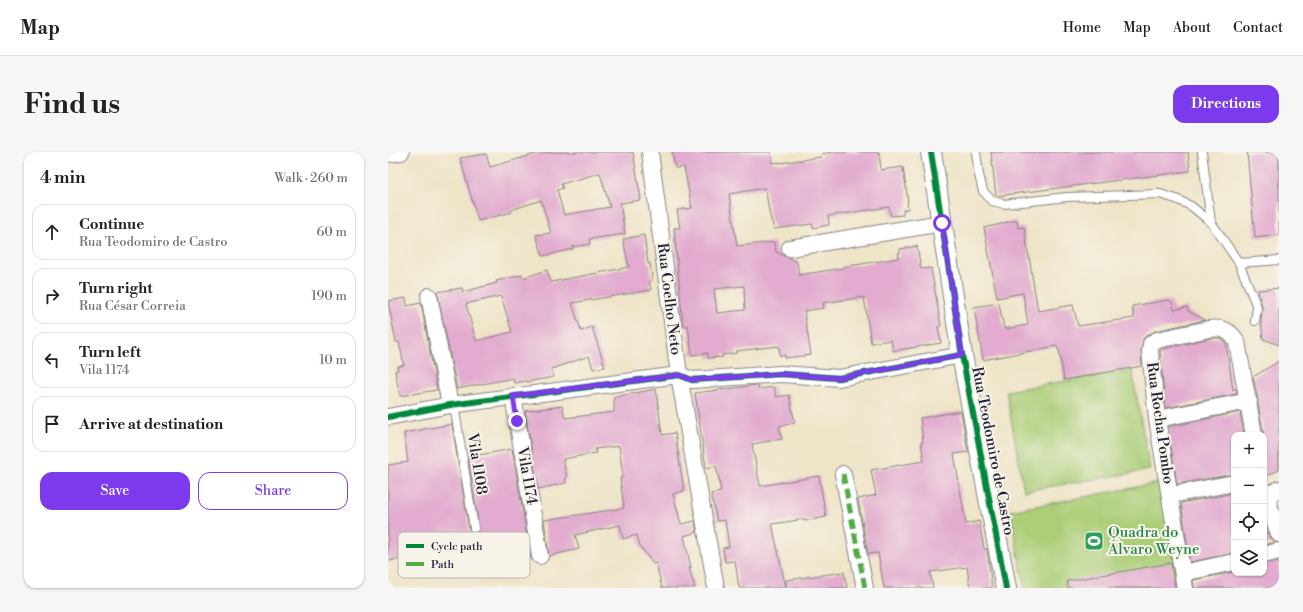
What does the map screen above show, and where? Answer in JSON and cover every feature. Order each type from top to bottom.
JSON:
[{"type":"street","points":[[388,154],[401,152]]},
{"type":"street","name":"Rua Coelho Neto","points":[[650,152],[679,375],[716,588]]},
{"type":"street","name":"Rua Teodomiro de Castro","points":[[931,152],[962,355],[1006,588]]},
{"type":"street","points":[[790,248],[942,223]]},
{"type":"street","points":[[429,296],[452,405]]},
{"type":"street","name":"Rua Rocha Pombo","points":[[1184,581],[1171,494],[1157,419],[1150,351],[1151,344],[1157,340],[1217,328],[1228,331],[1234,337],[1238,346],[1249,401]]},
{"type":"street","points":[[388,417],[452,405],[513,396],[679,375],[692,380],[781,374],[839,378],[962,355]]},
{"type":"street","name":"Vila 1174","points":[[513,396],[540,556]]},
{"type":"street","points":[[1157,419],[1249,401],[1254,432]]},
{"type":"street","points":[[843,474],[865,588]]},
{"type":"street","points":[[1171,494],[1231,484]]},
{"type":"street","points":[[1270,492],[1279,534]]},
{"type":"street","points":[[1267,554],[1279,551]]},
{"type":"street","points":[[1184,581],[1231,563]]},
{"type":"lane","points":[[976,152],[983,191],[992,201],[1004,204],[1075,197],[1160,194],[1191,206],[1211,222],[1239,263],[1257,307],[1255,321]]},
{"type":"lane","points":[[1202,152],[1211,222]]},
{"type":"lane","points":[[1239,263],[1279,260]]},
{"type":"lane","name":"Vila 1108","points":[[452,405],[474,528]]},
{"type":"green space","points":[[1132,370],[1150,470],[1024,491],[1006,391]]},
{"type":"green space","name":"Quadra do Álvaro Weyne","points":[[1163,482],[1180,588],[1025,588],[1010,511]]},
{"type":"building","points":[[548,152],[633,152],[641,200],[620,203],[625,234],[589,239],[590,244],[572,247],[573,249],[543,256],[536,235],[551,233],[541,200],[511,210],[512,212],[478,221],[460,158],[486,154],[490,167],[539,153],[540,155]],"holes":[[[600,173],[610,207],[564,215],[557,190],[563,188],[561,184]]]},
{"type":"building","points":[[672,152],[771,152],[772,163],[779,163],[822,157],[821,154],[832,152],[879,152],[881,170],[903,167],[908,209],[903,210],[903,215],[891,216],[889,207],[828,216],[829,225],[813,228],[812,224],[774,229],[765,188],[729,194],[737,246],[774,242],[776,252],[797,262],[799,275],[899,258],[898,253],[900,253],[900,249],[917,246],[921,269],[931,268],[941,326],[938,327],[941,343],[893,351],[891,340],[871,343],[864,297],[823,303],[824,308],[804,311],[811,355],[785,358],[785,355],[780,356],[779,346],[736,351],[737,353],[722,355],[723,357],[708,358],[708,353],[692,355],[688,326],[683,326],[674,228],[680,228],[677,210],[692,208],[684,167],[675,168]],"holes":[[[744,286],[745,310],[717,313],[714,289]]]},
{"type":"building","points":[[991,152],[1188,152],[1190,171],[996,196]]},
{"type":"building","points":[[1247,152],[1279,152],[1279,235],[1255,238]]},
{"type":"building","points":[[1017,220],[1018,228],[1024,227],[1038,311],[1073,305],[1078,326],[1134,318],[1132,306],[1168,300],[1172,302],[1174,310],[1187,307],[1188,311],[1205,320],[1155,331],[1146,336],[1143,339],[1141,350],[1142,366],[1064,380],[1057,346],[983,360],[974,307],[999,303],[1004,329],[1028,325],[1023,293],[997,298],[984,228]]},
{"type":"building","points":[[644,235],[648,264],[650,263],[652,280],[649,281],[651,290],[572,303],[581,331],[592,327],[605,367],[593,369],[589,356],[551,369],[554,377],[514,383],[513,378],[457,389],[437,292],[462,288],[463,292],[497,283],[496,281],[522,275],[523,278],[547,270],[551,282],[629,267],[623,239]],"holes":[[[501,296],[512,332],[476,341],[466,304]]]},
{"type":"building","points":[[1279,288],[1279,345],[1263,339],[1261,320],[1262,307],[1258,290]]},
{"type":"building","points":[[406,298],[407,306],[421,303],[437,390],[400,396],[395,371],[398,370],[397,367],[404,365],[399,342],[396,342],[388,301]]},
{"type":"building","points":[[1210,338],[1220,338],[1226,343],[1233,390],[1236,388],[1237,394],[1165,408],[1160,350]]},
{"type":"building","points":[[1279,361],[1279,470],[1267,476],[1267,432],[1263,432],[1253,377]]},
{"type":"building","points":[[758,385],[758,389],[774,387],[776,397],[789,395],[795,423],[779,426],[782,439],[752,444],[760,486],[819,476],[826,517],[805,521],[805,519],[772,524],[786,588],[739,588],[735,561],[725,562],[723,548],[729,547],[725,520],[717,521],[711,494],[721,492],[719,479],[716,466],[706,468],[695,393]]},
{"type":"building","points":[[656,389],[662,435],[675,433],[684,491],[673,494],[681,524],[695,521],[697,532],[684,536],[691,568],[689,568],[695,588],[662,588],[656,563],[653,564],[640,546],[637,535],[623,539],[620,525],[575,535],[579,549],[549,556],[544,520],[624,508],[620,478],[623,477],[619,446],[595,449],[596,453],[563,459],[567,478],[565,479],[566,483],[538,489],[525,411],[562,406],[565,418],[614,412],[614,397]]},
{"type":"building","points":[[961,411],[968,452],[954,454],[966,524],[979,521],[984,549],[987,549],[992,588],[970,588],[967,567],[930,572],[933,588],[884,588],[878,553],[868,554],[858,499],[876,495],[871,470],[924,461],[921,442],[923,442],[920,418]]},
{"type":"building","points":[[1240,412],[1243,432],[1231,432],[1231,475],[1177,484],[1168,427]]},
{"type":"building","points":[[452,424],[469,529],[471,532],[398,532],[398,559],[388,561],[388,465],[408,462],[404,433]]},
{"type":"building","points":[[512,449],[526,532],[477,532],[479,527],[468,457]]},
{"type":"building","points":[[1231,494],[1231,554],[1190,562],[1181,503]]},
{"type":"building","points":[[1268,532],[1270,537],[1275,542],[1267,544]]},
{"type":"building","points":[[1279,561],[1279,588],[1194,588],[1193,580],[1231,573],[1231,576],[1267,576],[1267,563]]},
{"type":"building","points":[[1171,563],[1175,588],[1068,588],[1067,581]]},
{"type":"building","points":[[844,572],[847,588],[786,588],[786,580]]},
{"type":"marked path","points":[[843,474],[865,588]]},
{"type":"cycle path","points":[[931,152],[962,355],[1006,588]]},
{"type":"cycle path","points":[[388,417],[450,405],[679,375],[692,380],[781,374],[839,378],[962,355]]},
{"type":"place","name":"Quadra do Álvaro Weyne","points":[[1094,541]]},
{"type":"route","points":[[517,421],[513,396],[679,375],[692,380],[781,374],[839,378],[962,355],[942,223]]}]
